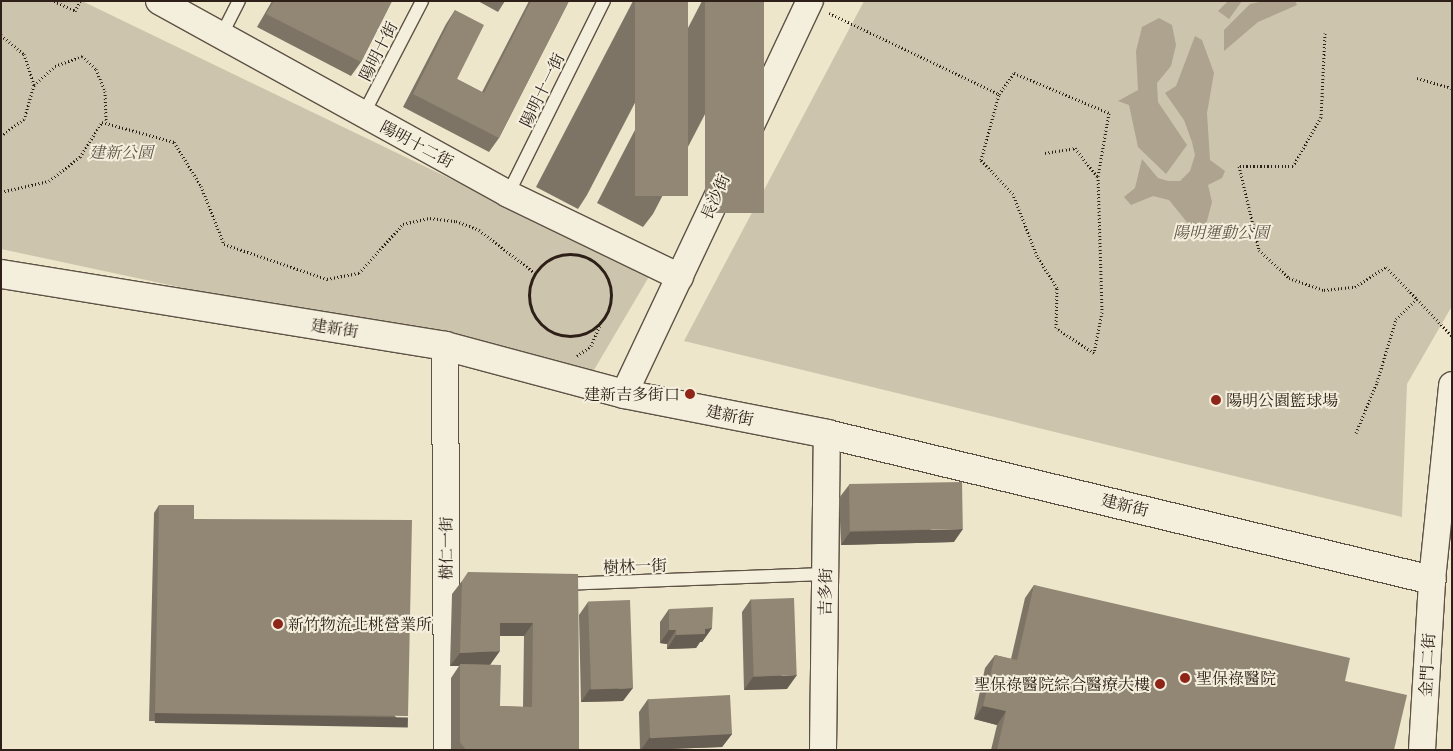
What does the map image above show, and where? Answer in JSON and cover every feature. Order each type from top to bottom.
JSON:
[{"type":"street","name":"陽明十二街","points":[[158,1],[508,194],[680,277]]},
{"type":"street","name":"長沙街","points":[[624,394],[680,277],[723,177],[807,2]]},
{"type":"street","name":"建新街","points":[[1,274],[445,346],[624,394],[827,434],[1442,584]]},
{"type":"street","name":"樹仁一街","points":[[445,346],[456,581],[446,750]]},
{"type":"street","name":"金門二街","points":[[1422,750],[1442,584],[1452,385]]},
{"type":"street","name":"吉多街","points":[[823,750],[827,434]]},
{"type":"lane","points":[[221,36],[239,1]]},
{"type":"lane","name":"陽明十街","points":[[363,115],[422,1]]},
{"type":"lane","name":"陽明十一街","points":[[508,194],[604,1]]},
{"type":"lane","name":"樹林一街","points":[[544,584],[825,574]]},
{"type":"path","points":[[54,1],[75,11],[80,1]]},
{"type":"path","points":[[807,2],[880,34],[999,94]]},
{"type":"path","points":[[1325,32],[1320,117],[1293,166],[1239,166],[1259,250],[1289,278],[1324,290],[1355,288],[1386,267],[1452,336]]},
{"type":"path","points":[[1,35],[24,54],[34,85]]},
{"type":"path","points":[[1,136],[24,119],[34,85],[54,66],[82,56],[96,69],[104,91],[106,120]]},
{"type":"path","points":[[1014,73],[1109,113],[1098,176],[1102,312],[1094,353],[1056,328],[1057,288],[1037,256],[1013,194],[981,160],[999,94],[1014,73]]},
{"type":"path","points":[[1417,78],[1452,88]]},
{"type":"path","points":[[1,192],[48,181],[80,157],[102,122],[174,142],[201,186],[224,244],[326,279],[359,273],[403,224],[430,218],[456,220],[479,230],[535,273]]},
{"type":"path","points":[[1045,153],[1075,148],[1098,176]]},
{"type":"path","points":[[575,254],[594,262],[610,284],[610,304],[601,322],[584,334],[564,336],[540,324],[528,299],[535,273],[555,256],[575,254]]},
{"type":"path","points":[[1356,433],[1377,382],[1396,319],[1417,299]]},
{"type":"green space","name":"建新公園","points":[[1,1],[82,1],[650,275],[591,375],[1,249]]},
{"type":"green space","name":"陽明運動公園","points":[[864,1],[1452,1],[1452,306],[1407,384],[1402,517],[684,341]]},
{"type":"shaded area","points":[[1228,1],[1242,1],[1229,19],[1218,11]]},
{"type":"shaded area","points":[[1264,1],[1295,1],[1297,5],[1258,22],[1224,51],[1224,30],[1250,4]]},
{"type":"shaded area","points":[[1159,18],[1172,25],[1176,45],[1171,66],[1157,83],[1158,102],[1187,145],[1166,174],[1138,147],[1129,105],[1118,101],[1138,90],[1136,51],[1142,27]]},
{"type":"shaded area","points":[[1195,36],[1202,40],[1214,73],[1207,113],[1210,160],[1225,171],[1222,178],[1208,185],[1212,202],[1204,232],[1194,231],[1169,200],[1153,196],[1131,205],[1124,197],[1135,188],[1142,159],[1158,178],[1168,181],[1180,181],[1190,171],[1195,155],[1192,142],[1184,120],[1165,93],[1176,86]]},
{"type":"building","points":[[274,1],[392,1],[361,62],[266,14]]},
{"type":"building","points":[[531,1],[569,1],[499,138],[413,94],[455,10],[484,25],[457,79],[484,93]]},
{"type":"building","points":[[635,1],[688,1],[688,196],[635,196]]},
{"type":"building","points":[[705,1],[764,1],[764,213],[705,213]]},
{"type":"building","points":[[962,482],[963,529],[850,531],[849,484]]},
{"type":"building","name":"新竹物流北桃營業所","points":[[159,505],[194,505],[194,519],[412,520],[408,716],[155,713]]},
{"type":"building","points":[[468,572],[578,574],[579,750],[466,750],[460,742],[460,664],[501,665],[500,706],[532,707],[533,623],[500,623],[500,651],[460,653],[462,581]]},
{"type":"building","name":"聖保祿醫院綜合醫療大樓","points":[[1034,585],[1350,658],[1345,681],[1407,695],[1394,750],[997,750],[1006,711],[983,706],[995,655],[1017,660]]},
{"type":"building","points":[[794,598],[797,675],[754,676],[751,600]]},
{"type":"building","points":[[630,600],[633,688],[591,689],[588,601]]},
{"type":"building","points":[[713,607],[712,628],[705,629],[705,634],[676,635],[676,630],[669,630],[669,609]]},
{"type":"building","points":[[730,695],[732,734],[650,738],[648,699]]},
{"type":"place","name":"建新吉多街口","points":[[690,394]]},
{"type":"place","name":"陽明公園籃球場","points":[[1216,400]]},
{"type":"place","name":"新竹物流北桃營業所","points":[[278,624]]},
{"type":"place","name":"聖保祿醫院","points":[[1185,678]]},
{"type":"place","name":"聖保祿醫院綜合醫療大樓","points":[[1160,684]]}]
